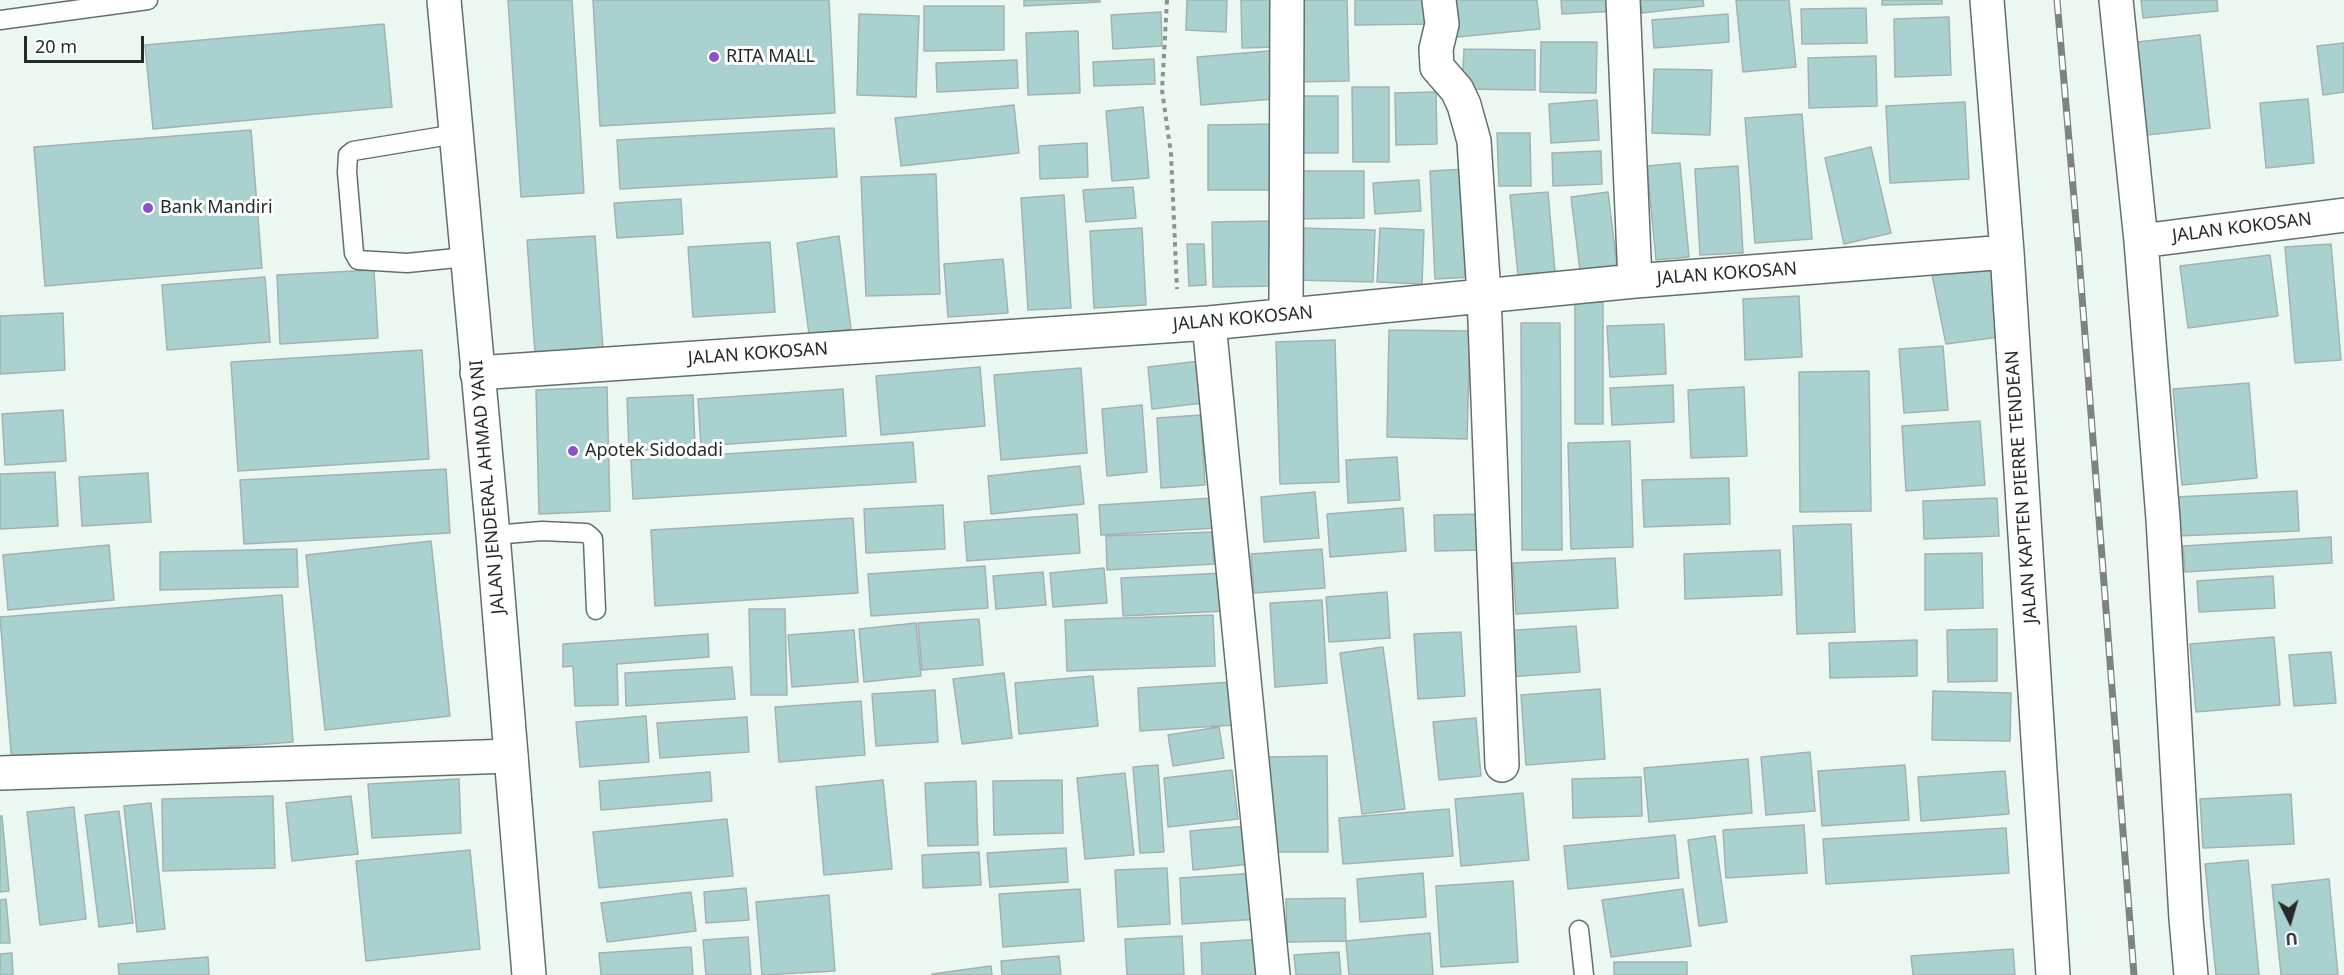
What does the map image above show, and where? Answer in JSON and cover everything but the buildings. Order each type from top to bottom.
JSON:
[{"type":"street","name":"JALAN JENDERAL AHMAD YANI","points":[[444,0],[493,535],[530,975]]},
{"type":"street","points":[[1286,315],[1287,0]]},
{"type":"street","points":[[1440,0],[1442,24],[1436,49],[1437,67],[1452,83],[1460,97],[1474,141],[1485,295],[1502,765]]},
{"type":"street","points":[[1623,0],[1635,281]]},
{"type":"street","name":"JALAN KAPTEN PIERRE TENDEAN","points":[[1987,0],[2007,252],[2053,975]]},
{"type":"street","points":[[2116,0],[2141,241],[2163,519],[2185,907],[2192,975]]},
{"type":"street","name":"JALAN KOKOSAN","points":[[2141,241],[2344,215]]},
{"type":"street","name":"JALAN KOKOSAN","points":[[477,373],[1194,324],[1635,281],[2007,252]]},
{"type":"street","points":[[1194,324],[1273,975]]},
{"type":"street","points":[[0,773],[511,756]]},
{"type":"lane","points":[[0,20],[148,0]]},
{"type":"lane","points":[[456,134],[353,150],[348,155],[346,172],[354,253],[358,260],[407,263],[466,257]]},
{"type":"lane","points":[[493,535],[542,531],[586,533],[593,539],[596,610]]},
{"type":"lane","points":[[1579,930],[1584,975]]},
{"type":"path","points":[[1167,0],[1161,78],[1163,110],[1194,324]]},
{"type":"railway","points":[[2057,0],[2134,975]]},
{"type":"place","name":"RITA MALL","points":[[714,57]]},
{"type":"place","name":"Bank Mandiri","points":[[148,208]]},
{"type":"place","name":"Apotek Sidodadi","points":[[573,451]]}]
